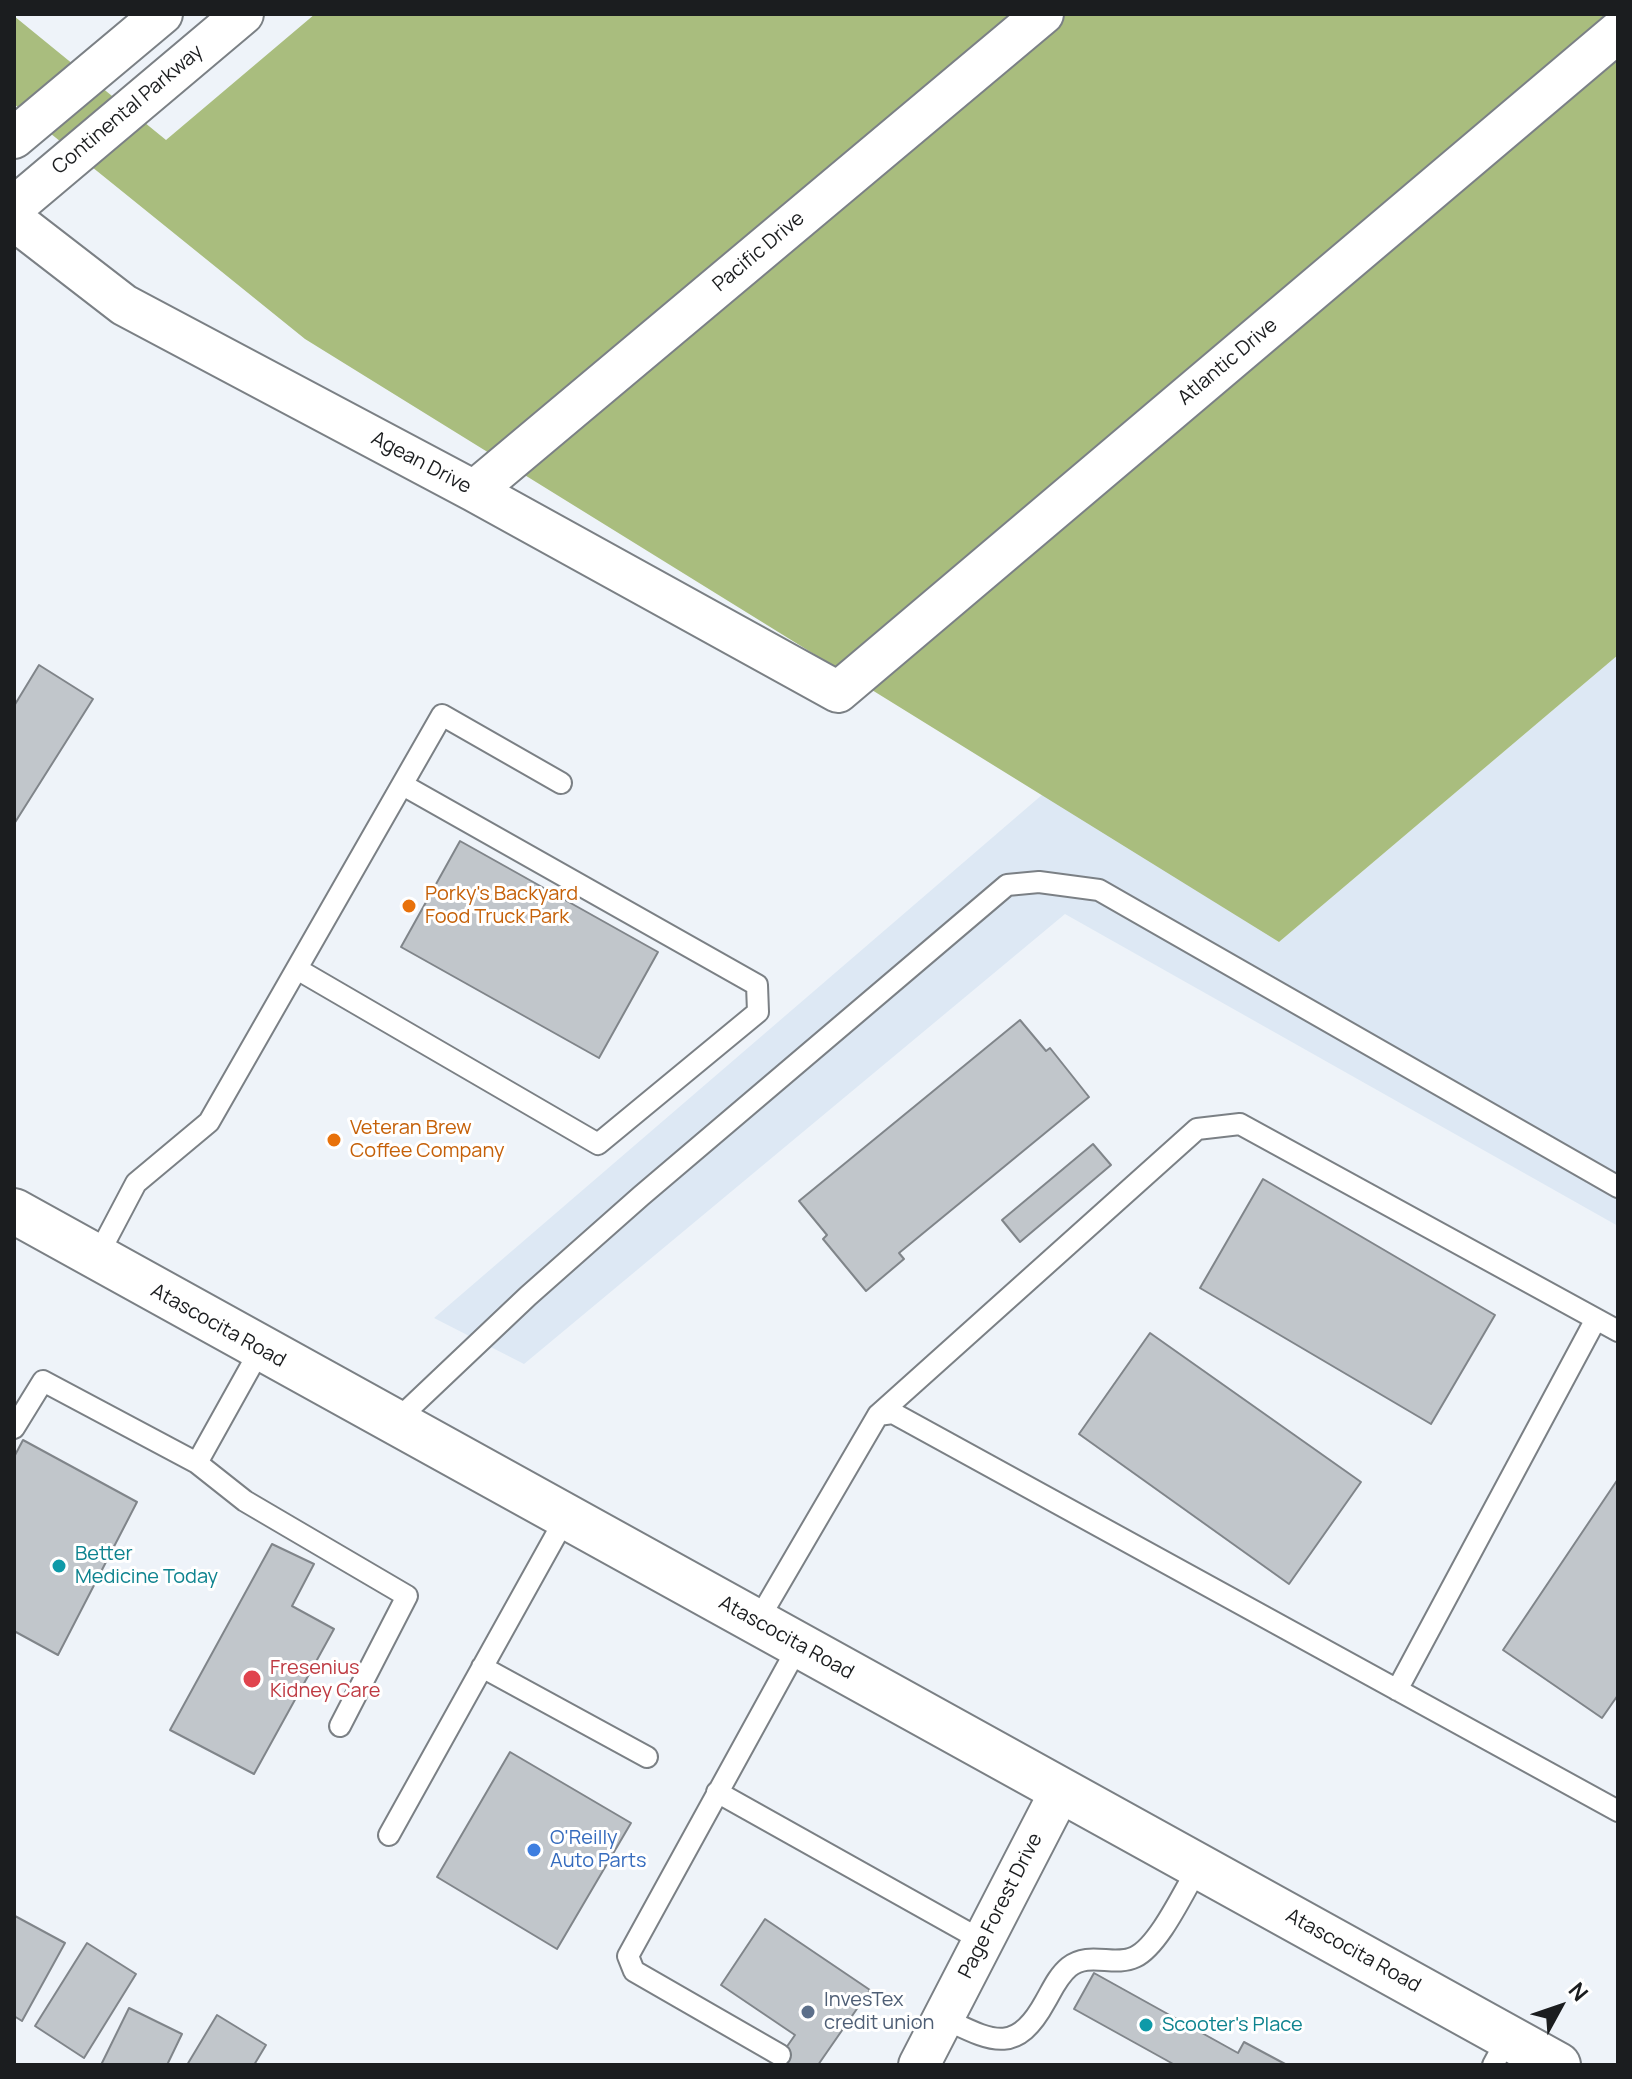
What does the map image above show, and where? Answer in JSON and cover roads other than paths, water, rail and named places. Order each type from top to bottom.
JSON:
[{"type":"main road","name":"Atascocita Road","points":[[14,1211],[260,1350],[1199,1866],[1501,2051],[1558,2065]]},
{"type":"street","points":[[14,138],[162,14]]},
{"type":"street","name":"Continental Parkway","points":[[14,207],[243,14]]},
{"type":"street","name":"Pacific Drive","points":[[474,491],[1043,14]]},
{"type":"street","name":"Atlantic Drive","points":[[838,692],[1618,32]]},
{"type":"street","name":"Agean Drive","points":[[14,220],[124,305],[474,491],[838,692]]},
{"type":"street","name":"Page Forest Drive","points":[[919,2065],[1061,1790]]},
{"type":"lane","points":[[97,1257],[136,1183],[209,1122],[442,715],[561,783]]},
{"type":"lane","points":[[297,969],[598,1144],[758,1012],[757,985],[403,785]]},
{"type":"lane","points":[[395,1422],[528,1296],[641,1196],[1007,885],[1039,882],[1099,890],[1618,1187]]},
{"type":"lane","points":[[757,1622],[878,1415],[1197,1129],[1240,1124],[1618,1331]]},
{"type":"lane","points":[[1397,1690],[1596,1319]]},
{"type":"lane","points":[[197,1463],[260,1350]]},
{"type":"lane","points":[[14,1428],[43,1381],[197,1463],[245,1501],[407,1596],[340,1726]]},
{"type":"lane","points":[[878,1415],[893,1413],[1618,1811]]},
{"type":"lane","points":[[389,1835],[566,1517]]},
{"type":"lane","points":[[780,2055],[634,1971],[628,1956],[799,1645]]},
{"type":"lane","points":[[482,1667],[647,1757]]},
{"type":"lane","points":[[717,1792],[983,1941]]},
{"type":"lane","points":[[943,2018],[1002,2041],[1019,2036],[1032,2024],[1058,1979],[1071,1965],[1088,1958],[1135,1957],[1153,1942],[1199,1866]]},
{"type":"place","name":"Porky's Backyard Food Truck Park","points":[[409,906]]},
{"type":"place","name":"Veteran Brew Coffee Company","points":[[334,1140]]},
{"type":"place","name":"Better Medicine Today","points":[[59,1566]]},
{"type":"place","name":"Fresenius Kidney Care","points":[[252,1679]]},
{"type":"place","name":"O'Reilly Auto Parts","points":[[534,1850]]},
{"type":"place","name":"InvesTex credit union","points":[[808,2012]]},
{"type":"place","name":"Scooter's Place","points":[[1146,2025]]}]
